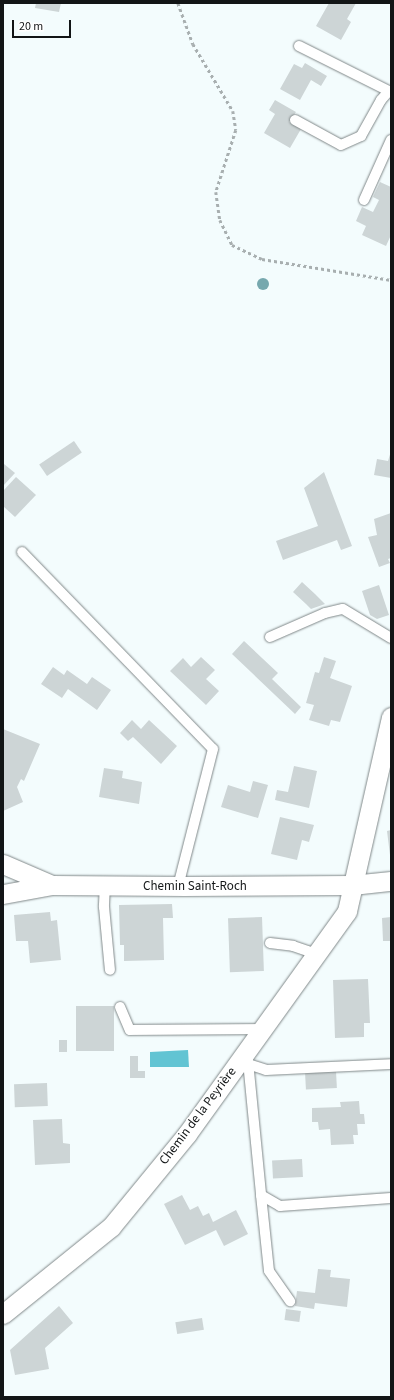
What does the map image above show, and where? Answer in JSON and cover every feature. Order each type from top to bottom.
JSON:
[{"type":"street","name":"Chemin de la Peyrière","points":[[3,1314],[111,1227],[248,1057],[262,1029],[347,911],[391,717]]},
{"type":"street","name":"Chemin Saint-Roch","points":[[3,864],[52,885],[352,885],[391,881]]},
{"type":"street","points":[[3,894],[52,885]]},
{"type":"lane","points":[[295,120],[341,145],[361,136],[381,100],[390,92],[299,46]]},
{"type":"lane","points":[[364,200],[391,140]]},
{"type":"lane","points":[[22,552],[212,749],[178,886]]},
{"type":"lane","points":[[270,637],[325,613],[343,609],[391,638]]},
{"type":"lane","points":[[105,886],[104,907],[110,970]]},
{"type":"lane","points":[[270,942],[293,946],[316,954]]},
{"type":"lane","points":[[120,1007],[130,1030],[262,1029]]},
{"type":"lane","points":[[248,1057],[266,1070],[391,1064]]},
{"type":"lane","points":[[248,1057],[269,1271],[290,1300]]},
{"type":"lane","points":[[261,1195],[280,1206],[391,1198]]},
{"type":"path","points":[[178,3],[193,44],[233,111],[236,130],[216,192],[220,220],[232,245],[262,259],[391,280]]},
{"type":"water","points":[[188,1050],[189,1067],[150,1067],[150,1052]]},
{"type":"building","points":[[36,3],[61,3],[59,12],[35,8]]},
{"type":"building","points":[[329,3],[356,3],[347,19],[351,22],[341,40],[316,26]]},
{"type":"building","points":[[305,63],[327,76],[321,86],[311,80],[300,100],[280,89],[294,64],[302,68]]},
{"type":"building","points":[[275,100],[296,112],[289,122],[301,129],[290,148],[264,133],[275,114],[269,110]]},
{"type":"building","points":[[380,182],[391,187],[391,235],[386,246],[362,235],[366,226],[356,221],[362,207],[373,212],[379,200],[373,197]]},
{"type":"building","points":[[74,441],[82,453],[47,476],[39,464]]},
{"type":"building","points":[[391,451],[391,478],[374,475],[377,459],[388,461]]},
{"type":"building","points":[[4,464],[15,473],[3,486],[3,465]]},
{"type":"building","points":[[324,472],[352,546],[341,550],[337,540],[283,560],[276,541],[318,526],[304,488]]},
{"type":"building","points":[[16,477],[36,495],[15,517],[3,506],[3,491]]},
{"type":"building","points":[[391,513],[391,558],[388,559],[390,563],[379,567],[368,537],[377,535],[374,519]]},
{"type":"building","points":[[302,582],[325,604],[311,609],[293,592]]},
{"type":"building","points":[[379,585],[389,615],[377,619],[370,615],[362,591]]},
{"type":"building","points":[[244,641],[278,673],[272,679],[301,707],[295,714],[232,654]]},
{"type":"building","points":[[201,657],[215,670],[206,679],[219,691],[206,705],[170,671],[183,658],[191,667]]},
{"type":"building","points":[[324,657],[336,661],[330,678],[352,686],[340,722],[331,720],[329,726],[309,720],[314,705],[306,703],[315,672],[319,673]]},
{"type":"building","points":[[53,667],[64,675],[67,670],[87,684],[92,677],[111,690],[97,710],[68,689],[62,698],[41,684]]},
{"type":"building","points":[[132,720],[141,729],[149,720],[177,746],[161,764],[133,737],[128,741],[120,733]]},
{"type":"building","points":[[3,729],[40,744],[24,781],[21,779],[17,787],[23,802],[3,811]]},
{"type":"building","points":[[294,766],[317,771],[309,808],[275,800],[277,790],[288,792]]},
{"type":"building","points":[[104,768],[123,771],[122,778],[142,782],[139,804],[99,797]]},
{"type":"building","points":[[253,781],[268,785],[258,818],[221,807],[228,785],[250,792]]},
{"type":"building","points":[[280,817],[314,825],[309,842],[302,840],[297,860],[271,854]]},
{"type":"building","points":[[391,830],[391,855],[390,855],[387,831]]},
{"type":"building","points":[[172,904],[173,918],[163,918],[164,960],[124,961],[124,945],[120,945],[119,905]]},
{"type":"building","points":[[50,912],[51,921],[57,920],[61,960],[30,963],[28,941],[16,941],[14,915]]},
{"type":"building","points":[[262,917],[264,971],[230,972],[228,918]]},
{"type":"building","points":[[391,917],[391,941],[383,941],[382,918]]},
{"type":"building","points":[[368,979],[370,1023],[364,1023],[364,1037],[335,1038],[333,980]]},
{"type":"building","points":[[76,1006],[114,1006],[114,1051],[76,1051]]},
{"type":"building","points":[[59,1040],[67,1040],[67,1052],[59,1052]]},
{"type":"building","points":[[130,1056],[138,1056],[138,1071],[145,1071],[145,1078],[130,1078]]},
{"type":"building","points":[[336,1071],[337,1088],[306,1090],[305,1073]]},
{"type":"building","points":[[47,1083],[48,1106],[15,1107],[14,1084]]},
{"type":"building","points":[[359,1101],[360,1114],[364,1114],[365,1124],[357,1124],[358,1135],[353,1135],[354,1144],[331,1145],[330,1129],[319,1130],[318,1122],[312,1122],[312,1108],[341,1107],[340,1102]]},
{"type":"building","points":[[62,1119],[63,1143],[70,1144],[70,1163],[35,1165],[33,1120]]},
{"type":"building","points":[[302,1159],[303,1177],[273,1179],[272,1161]]},
{"type":"building","points":[[182,1195],[190,1210],[198,1206],[203,1216],[209,1213],[213,1222],[236,1210],[248,1234],[224,1246],[216,1230],[185,1245],[164,1204]]},
{"type":"building","points":[[318,1269],[331,1270],[330,1277],[350,1279],[347,1307],[315,1303],[314,1309],[295,1306],[297,1291],[315,1293]]},
{"type":"building","points":[[59,1306],[73,1323],[45,1348],[49,1369],[15,1375],[10,1350]]},
{"type":"building","points":[[286,1309],[301,1311],[299,1322],[284,1320]]},
{"type":"building","points":[[202,1318],[204,1330],[177,1334],[175,1322]]}]
